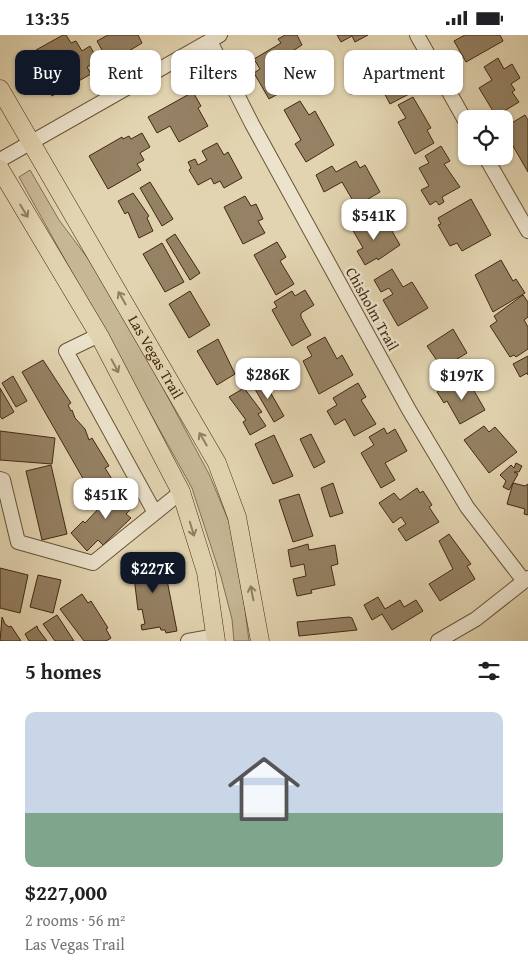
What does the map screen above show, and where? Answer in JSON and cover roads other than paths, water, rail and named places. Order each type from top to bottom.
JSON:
[{"type":"main road","name":"Las Vegas Trail","points":[[0,74],[1,91],[216,463],[237,517],[260,641]]},
{"type":"main road","points":[[0,169],[99,335],[181,492],[206,572],[216,639]]},
{"type":"street","points":[[417,35],[459,110]]},
{"type":"street","points":[[0,160],[215,38]]},
{"type":"street","name":"Chisholm Trail","points":[[215,38],[252,124],[409,410],[467,507],[526,579]]},
{"type":"street","points":[[491,165],[528,231]]},
{"type":"street","points":[[99,335],[66,351],[155,513]]},
{"type":"street","points":[[0,479],[3,480],[18,542],[93,563],[181,492]]},
{"type":"street","points":[[438,641],[476,619],[526,579]]},
{"type":"street","points":[[188,641],[216,639]]}]
